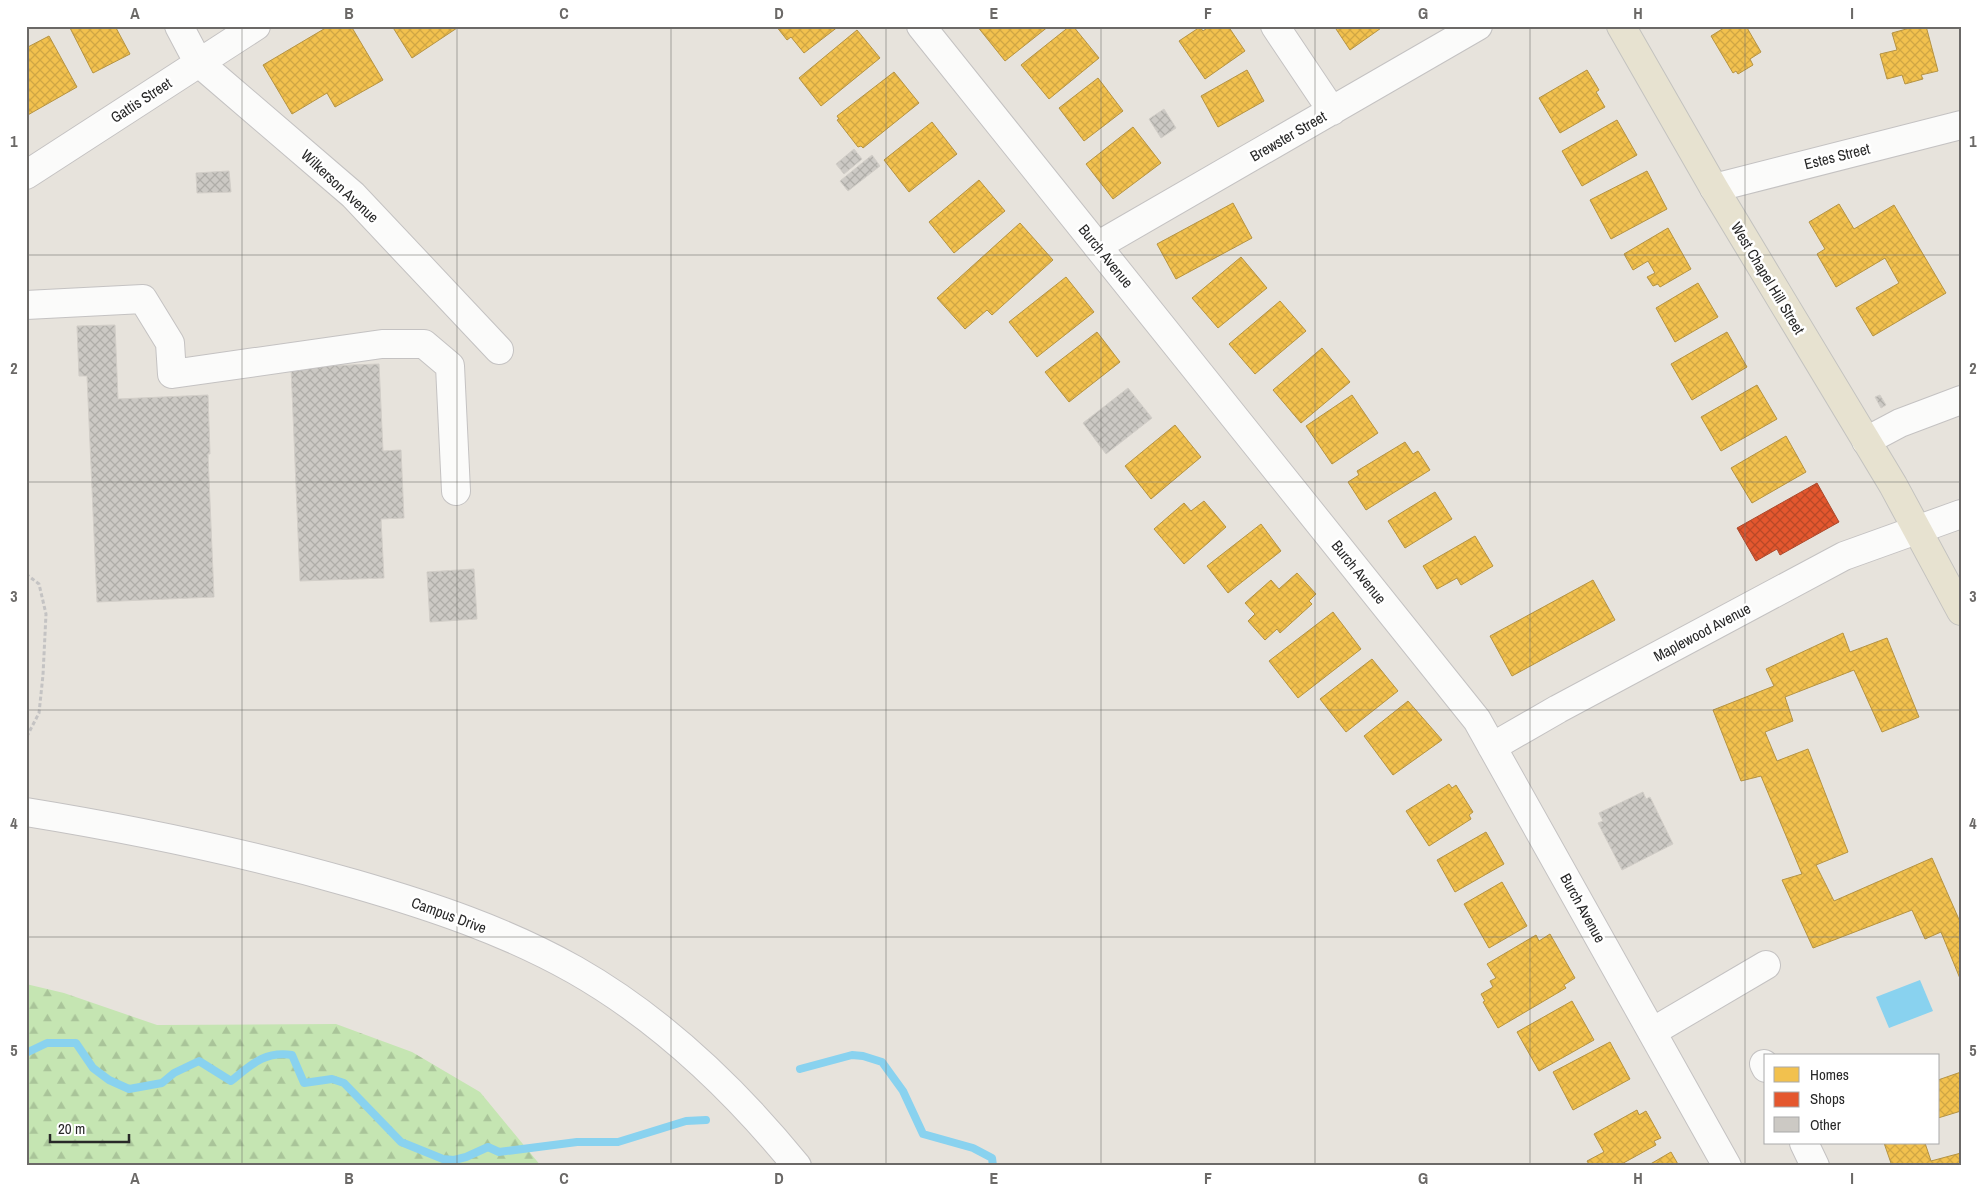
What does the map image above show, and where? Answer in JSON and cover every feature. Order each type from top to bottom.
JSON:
[{"type":"main road","name":"West Chapel Hill Street","points":[[1621,26],[1714,188],[1866,441],[1917,529],[1961,611]]},
{"type":"street","name":"Wilkerson Avenue","points":[[179,26],[198,62],[353,194],[499,350]]},
{"type":"street","name":"Gattis Street","points":[[26,175],[256,26]]},
{"type":"street","name":"Burch Avenue","points":[[921,26],[1477,720],[1727,1166]]},
{"type":"street","points":[[1275,26],[1332,111]]},
{"type":"street","name":"Brewster Street","points":[[1098,246],[1478,26]]},
{"type":"street","name":"Estes Street","points":[[1714,188],[1961,125]]},
{"type":"street","points":[[26,305],[143,299],[170,344],[172,374],[382,344],[424,344],[450,366],[456,491]]},
{"type":"street","points":[[1866,441],[1900,423],[1961,400]]},
{"type":"street","name":"Maplewood Avenue","points":[[1492,747],[1558,709],[1844,556],[1961,514]]},
{"type":"street","name":"Campus Drive","points":[[26,812],[124,827],[299,868],[425,904],[534,948],[576,971],[639,1012],[703,1065],[769,1131],[797,1166]]},
{"type":"street","points":[[1652,1032],[1766,965]]},
{"type":"street","points":[[1804,1144],[1815,1166]]},
{"type":"path","points":[[26,574],[39,584],[46,614],[44,675],[39,713],[26,738]]},
{"type":"green space","points":[[26,984],[64,993],[157,1025],[336,1024],[412,1052],[480,1092],[541,1166],[26,1166]]},
{"type":"water","points":[[1920,980],[1933,1011],[1889,1028],[1876,997]]},
{"type":"building: Homes","points":[[69,26],[115,26],[130,54],[93,73]]},
{"type":"building: Homes","points":[[329,26],[351,26],[383,80],[335,107],[327,93],[292,114],[263,65]]},
{"type":"building: Homes","points":[[392,26],[460,26],[412,58]]},
{"type":"building: Homes","points":[[776,26],[839,26],[804,53],[791,37],[787,40]]},
{"type":"building: Homes","points":[[977,26],[1049,26],[1005,61]]},
{"type":"building: Homes","points":[[1070,26],[1073,26],[1099,58],[1049,99],[1021,65]]},
{"type":"building: Homes","points":[[1210,26],[1228,26],[1245,51],[1205,79],[1179,41],[1200,27],[1203,31]]},
{"type":"building: Homes","points":[[1334,26],[1384,26],[1350,50]]},
{"type":"building: Homes","points":[[1727,26],[1746,26],[1761,52],[1750,59],[1753,65],[1738,74],[1736,71],[1733,73],[1711,36]]},
{"type":"building: Homes","points":[[1917,26],[1926,26],[1938,71],[1921,75],[1923,79],[1905,84],[1902,75],[1887,79],[1880,54],[1897,50],[1892,33]]},
{"type":"building: Homes","points":[[857,30],[880,58],[821,106],[799,78]]},
{"type":"building: Homes","points":[[49,36],[77,87],[26,116],[26,48]]},
{"type":"building: Homes","points":[[1247,70],[1264,101],[1218,127],[1201,96]]},
{"type":"building: Homes","points":[[1587,70],[1599,90],[1596,92],[1605,107],[1560,133],[1539,98]]},
{"type":"building: Homes","points":[[894,72],[919,103],[863,148],[861,146],[858,147],[837,120],[839,119],[837,116]]},
{"type":"building: Homes","points":[[1098,78],[1123,111],[1084,141],[1059,108]]},
{"type":"building: Homes","points":[[1617,120],[1637,155],[1582,186],[1562,151]]},
{"type":"building: Homes","points":[[932,122],[957,154],[909,192],[884,160]]},
{"type":"building: Homes","points":[[1133,127],[1161,163],[1113,199],[1086,164]]},
{"type":"building: Homes","points":[[1647,171],[1667,209],[1611,239],[1590,200]]},
{"type":"building: Homes","points":[[979,180],[1005,211],[954,253],[929,222]]},
{"type":"building: Homes","points":[[1233,203],[1252,238],[1176,279],[1157,244]]},
{"type":"building: Homes","points":[[1839,204],[1854,229],[1894,205],[1946,293],[1873,336],[1856,308],[1899,283],[1885,258],[1836,287],[1817,254],[1825,249],[1809,222]]},
{"type":"building: Homes","points":[[1020,223],[1053,260],[992,315],[987,310],[965,329],[937,298]]},
{"type":"building: Homes","points":[[1668,228],[1691,269],[1660,287],[1658,284],[1653,286],[1647,277],[1655,273],[1648,261],[1633,270],[1624,254]]},
{"type":"building: Homes","points":[[1241,257],[1267,288],[1218,328],[1192,298]]},
{"type":"building: Homes","points":[[1066,277],[1094,312],[1037,357],[1009,322]]},
{"type":"building: Homes","points":[[1698,283],[1718,317],[1675,342],[1656,308]]},
{"type":"building: Homes","points":[[1280,301],[1306,331],[1255,374],[1229,344]]},
{"type":"building: Homes","points":[[1097,332],[1120,362],[1069,402],[1045,372]]},
{"type":"building: Homes","points":[[1727,332],[1747,367],[1692,400],[1671,364]]},
{"type":"building: Homes","points":[[1322,348],[1350,382],[1301,423],[1273,390]]},
{"type":"building: Homes","points":[[1757,385],[1777,419],[1721,451],[1701,417]]},
{"type":"building: Homes","points":[[1352,395],[1378,433],[1332,464],[1306,426]]},
{"type":"building: Homes","points":[[1175,425],[1201,457],[1151,499],[1125,466]]},
{"type":"building: Homes","points":[[1786,436],[1806,472],[1752,503],[1731,468]]},
{"type":"building: Homes","points":[[1405,442],[1413,454],[1418,451],[1430,470],[1366,510],[1348,482],[1359,475],[1357,471]]},
{"type":"building: Homes","points":[[1435,492],[1452,519],[1405,548],[1388,521]]},
{"type":"building: Homes","points":[[1204,501],[1226,527],[1184,564],[1154,529],[1184,503],[1191,511]]},
{"type":"building: Homes","points":[[1261,524],[1281,551],[1228,593],[1207,566]]},
{"type":"building: Homes","points":[[1475,536],[1493,566],[1461,585],[1457,578],[1437,589],[1423,566]]},
{"type":"building: Homes","points":[[1297,573],[1316,594],[1309,601],[1312,604],[1280,633],[1277,629],[1265,640],[1248,621],[1255,614],[1245,603],[1271,580],[1279,589]]},
{"type":"building: Homes","points":[[1593,580],[1615,620],[1512,676],[1490,636]]},
{"type":"building: Homes","points":[[1333,612],[1361,649],[1298,698],[1269,661]]},
{"type":"building: Homes","points":[[1843,633],[1850,652],[1887,638],[1919,717],[1882,732],[1854,670],[1785,697],[1793,721],[1765,732],[1777,761],[1808,749],[1848,852],[1816,865],[1834,901],[1932,858],[1961,924],[1961,981],[1941,932],[1925,939],[1912,910],[1813,948],[1782,880],[1802,874],[1761,776],[1741,781],[1713,710],[1774,686],[1766,669]]},
{"type":"building: Homes","points":[[1372,659],[1398,691],[1346,732],[1320,699]]},
{"type":"building: Homes","points":[[1408,701],[1442,740],[1393,775],[1364,736]]},
{"type":"building: Homes","points":[[1449,784],[1452,788],[1456,785],[1473,812],[1469,815],[1471,819],[1429,846],[1406,811]]},
{"type":"building: Homes","points":[[1486,832],[1504,864],[1455,892],[1437,860]]},
{"type":"building: Homes","points":[[1502,882],[1527,926],[1489,948],[1464,904]]},
{"type":"building: Homes","points":[[1550,934],[1575,978],[1564,985],[1566,988],[1498,1028],[1483,1002],[1485,1001],[1481,994],[1493,987],[1490,981],[1496,978],[1487,964],[1536,935],[1539,941]]},
{"type":"building: Homes","points":[[1572,1001],[1594,1040],[1539,1071],[1517,1032]]},
{"type":"building: Homes","points":[[1610,1042],[1630,1079],[1573,1110],[1553,1072]]},
{"type":"building: Homes","points":[[1961,1072],[1961,1111],[1940,1117],[1940,1079]]},
{"type":"building: Homes","points":[[1637,1110],[1639,1115],[1646,1111],[1661,1138],[1654,1141],[1656,1145],[1618,1166],[1590,1166],[1587,1161],[1604,1152],[1594,1134]]},
{"type":"building: Homes","points":[[1884,1144],[1925,1144],[1931,1161],[1961,1153],[1961,1166],[1892,1166]]},
{"type":"building: Homes","points":[[1671,1152],[1679,1166],[1647,1166]]},
{"type":"building: Shops","points":[[1817,483],[1839,522],[1780,555],[1777,549],[1756,561],[1737,528]]},
{"type":"building: Other","points":[[1164,109],[1176,128],[1161,138],[1149,119]]},
{"type":"building: Other","points":[[854,149],[862,159],[844,174],[836,164]]},
{"type":"building: Other","points":[[872,155],[880,166],[848,191],[840,181]]},
{"type":"building: Other","points":[[229,171],[231,192],[197,193],[196,173]]},
{"type":"building: Other","points":[[115,325],[118,399],[208,395],[210,454],[208,454],[214,597],[97,602],[87,376],[79,376],[77,326]]},
{"type":"building: Other","points":[[379,364],[383,451],[401,450],[404,518],[381,519],[384,578],[300,581],[291,367]]},
{"type":"building: Other","points":[[1128,388],[1152,418],[1106,454],[1083,423]]},
{"type":"building: Other","points":[[1880,395],[1886,405],[1881,408],[1875,397]]},
{"type":"building: Other","points":[[474,569],[477,619],[430,622],[427,572]]},
{"type":"building: Other","points":[[1643,792],[1646,799],[1650,797],[1673,844],[1622,870],[1598,823],[1603,821],[1599,813]]},
{"type":"waterway","points":[[26,1053],[47,1043],[76,1043],[93,1068],[109,1080],[129,1089],[162,1083],[174,1073],[199,1061],[231,1081],[258,1060],[273,1055],[292,1055],[304,1083],[332,1079],[344,1083],[401,1142],[443,1159],[454,1160],[466,1157],[488,1147],[499,1152],[577,1142],[618,1142],[686,1121],[706,1120]]},
{"type":"waterway","points":[[800,1069],[852,1055],[863,1056],[882,1062],[903,1091],[923,1134],[973,1148],[992,1158],[993,1166]]}]
